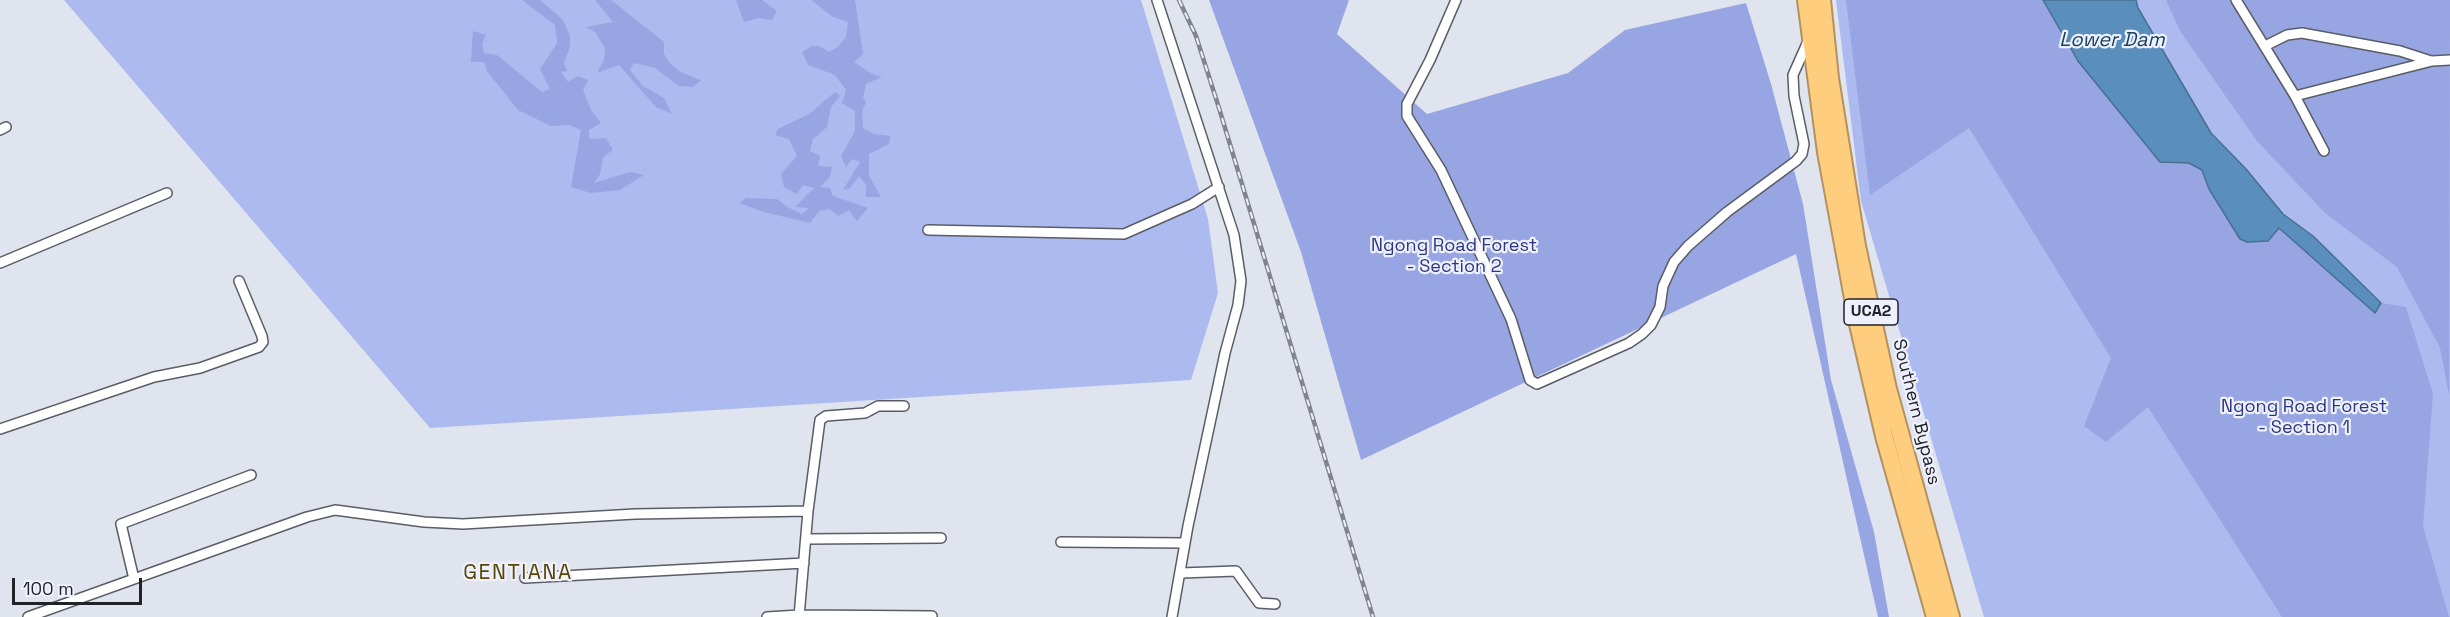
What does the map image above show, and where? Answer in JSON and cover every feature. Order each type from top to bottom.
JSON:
[{"type":"highway","name":"Southern Bypass","points":[[1806,0],[1833,196],[1857,320],[1892,465],[1935,617]]},
{"type":"highway","name":"Southern Bypass","points":[[1822,0],[1830,78],[1857,246],[1888,389],[1951,617]]},
{"type":"street","points":[[1157,0],[1219,187],[1235,243],[1241,281],[1238,305],[1225,353],[1185,543],[1172,617]]},
{"type":"street","points":[[1456,0],[1427,67],[1407,104],[1407,116],[1441,170],[1507,309],[1530,380],[1537,384],[1629,343],[1642,334],[1651,325],[1660,307],[1663,286],[1674,262],[1688,246],[1727,212],[1796,161],[1802,154],[1804,144],[1794,96],[1793,75],[1810,38]]},
{"type":"street","points":[[2236,0],[2295,96],[2324,151]]},
{"type":"street","points":[[2265,46],[2287,35],[2302,33],[2400,51],[2432,61]]},
{"type":"street","points":[[2295,96],[2432,61],[2450,60]]},
{"type":"street","points":[[928,230],[1124,234],[1192,204],[1219,187]]},
{"type":"street","points":[[0,263],[167,193]]},
{"type":"street","points":[[0,429],[154,377],[200,368],[259,347],[263,342],[262,336],[239,281]]},
{"type":"street","points":[[799,616],[808,511],[820,420],[826,416],[865,413],[878,406],[904,406]]},
{"type":"street","points":[[134,579],[121,524],[251,475]]},
{"type":"street","points":[[28,617],[328,510],[464,524],[635,514],[808,511]]},
{"type":"street","points":[[806,539],[941,538]]},
{"type":"street","points":[[1061,542],[1185,543]]},
{"type":"street","points":[[525,578],[804,563]]},
{"type":"street","points":[[1181,573],[1236,571],[1259,603],[1275,604]]},
{"type":"street","points":[[767,617],[932,616]]},
{"type":"green space","points":[[64,0],[1141,0],[1208,219],[1218,293],[1191,380],[430,428]]},
{"type":"green space","points":[[522,0],[540,0],[563,20],[570,36],[570,47],[564,63],[567,71],[561,72],[568,82],[578,76],[588,80],[583,90],[591,110],[601,123],[589,130],[589,139],[606,138],[613,150],[603,157],[600,174],[594,183],[630,172],[644,175],[620,190],[591,193],[571,187],[581,130],[569,125],[551,126],[518,110],[487,71],[484,62],[471,62],[473,31],[486,35],[482,44],[484,53],[497,55],[542,92],[550,89],[540,69],[557,43],[555,25]]},
{"type":"green space","points":[[595,0],[611,0],[664,42],[664,54],[680,72],[701,80],[693,87],[679,86],[655,68],[634,63],[630,70],[643,86],[664,98],[672,114],[656,107],[619,65],[597,73],[604,60],[605,48],[595,32],[586,27],[613,22]]},
{"type":"green space","points":[[736,0],[762,0],[777,11],[772,20],[758,18],[744,22]]},
{"type":"green space","points":[[811,0],[855,0],[863,54],[854,62],[872,74],[882,77],[866,84],[863,98],[866,102],[862,112],[863,128],[874,134],[890,136],[889,144],[869,154],[869,176],[881,197],[866,197],[866,185],[859,176],[850,188],[843,190],[860,162],[852,159],[846,167],[841,156],[855,131],[855,111],[842,103],[846,90],[835,75],[808,65],[802,52],[812,46],[819,46],[829,52],[838,47],[846,37],[848,22],[833,17]]},
{"type":"green space","name":"Ngong Road Forest - Section 2","points":[[1209,0],[1349,0],[1337,34],[1427,114],[1568,73],[1625,30],[1746,3],[1771,84],[1803,204],[1831,380],[1874,532],[1889,617],[1878,617],[1796,254],[1361,460],[1301,252]]},
{"type":"green space","points":[[1836,0],[2450,0],[2450,617],[1984,617],[1861,201]]},
{"type":"green space","name":"Ngong Road Forest - Section 1","points":[[1846,0],[2043,0],[2079,61],[2108,95],[2177,164],[2189,163],[2202,170],[2209,189],[2223,212],[2279,227],[2375,313],[2381,303],[2406,307],[2433,394],[2423,526],[2449,617],[2282,617],[2148,407],[2106,442],[2084,426],[2111,358],[1969,128],[1870,195]]},
{"type":"green space","points":[[2166,0],[2450,0],[2449,395],[2440,348],[2397,267],[2325,213],[2257,141],[2180,31]]},
{"type":"green space","points":[[835,92],[840,96],[831,107],[827,127],[813,139],[810,151],[820,156],[818,166],[832,167],[830,177],[820,187],[830,188],[833,196],[868,208],[857,221],[849,210],[838,216],[829,209],[819,211],[810,223],[764,212],[739,203],[746,198],[777,199],[802,214],[809,208],[795,207],[814,188],[803,185],[797,194],[784,187],[781,174],[797,156],[789,139],[775,135],[778,129],[809,114]]},
{"type":"water","name":"Lower Dam","points":[[2043,0],[2136,0],[2138,8],[2211,133],[2246,169],[2283,214],[2313,236],[2381,303],[2375,313],[2279,228],[2268,241],[2247,242],[2240,239],[2209,189],[2202,170],[2189,163],[2160,162],[2078,61]]},
{"type":"railway","points":[[1179,0],[1196,36],[1219,108],[1373,617]]},
{"type":"district","name":"GENTIANA","points":[[518,573]]}]
